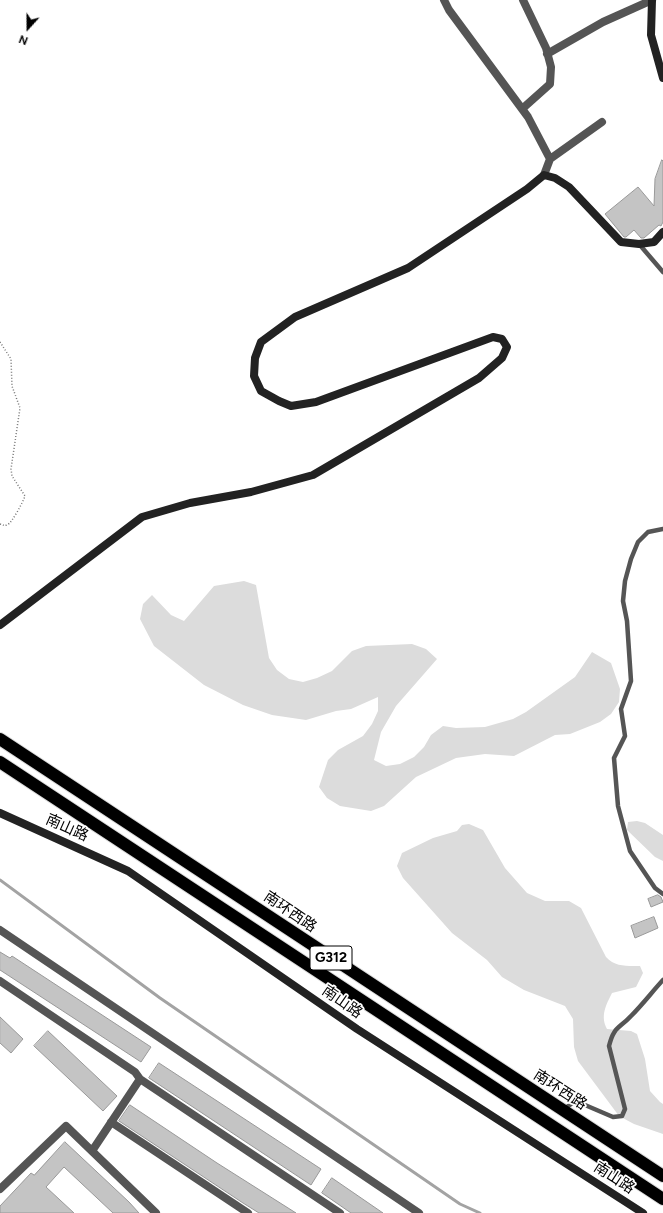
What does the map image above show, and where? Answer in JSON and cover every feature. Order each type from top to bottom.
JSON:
[{"type":"highway","name":"南环西路","points":[[0,739],[663,1176]]},
{"type":"highway","name":"G312","points":[[0,762],[663,1199]]},
{"type":"street","points":[[444,0],[449,10],[528,117],[550,159]]},
{"type":"street","points":[[522,109],[550,84],[551,68],[547,54],[523,0]]},
{"type":"street","points":[[547,54],[603,22],[652,0],[651,35],[663,78]]},
{"type":"street","points":[[0,625],[142,517],[190,503],[251,492],[313,475],[479,378],[502,358],[507,347],[502,339],[493,337],[316,402],[291,406],[261,391],[254,376],[254,358],[261,342],[295,317],[408,268],[527,189],[544,175],[550,159],[602,122]]},
{"type":"street","points":[[544,175],[555,178],[569,187],[620,242],[639,244],[654,242],[663,232]]},
{"type":"street","name":"南山路","points":[[0,813],[128,870],[357,1029],[643,1213]]},
{"type":"street","points":[[0,930],[419,1213]]},
{"type":"street","points":[[0,981],[135,1072],[140,1079],[340,1213]]},
{"type":"street","points":[[92,1151],[140,1079]]},
{"type":"street","points":[[111,1122],[248,1213]]},
{"type":"street","points":[[0,1189],[66,1126],[156,1213]]},
{"type":"lane","points":[[639,244],[663,272]]},
{"type":"lane","points":[[663,528],[648,532],[638,542],[631,559],[625,581],[623,601],[627,621],[631,681],[621,709],[625,736],[614,758],[618,806],[630,851],[655,888],[663,894]]},
{"type":"lane","points":[[563,1111],[574,1102],[613,1117],[622,1116],[625,1109],[609,1046],[618,1027],[630,1017],[663,980]]},
{"type":"path","points":[[0,342],[11,359],[12,386],[20,408],[11,469],[12,476],[25,496],[8,525],[4,526],[0,524]]},
{"type":"shaded area","points":[[244,581],[256,585],[269,658],[277,670],[289,679],[303,682],[317,678],[332,671],[352,651],[366,646],[412,644],[426,649],[437,659],[396,706],[381,732],[374,760],[386,766],[400,764],[414,757],[424,747],[431,735],[443,726],[456,728],[485,727],[513,719],[526,712],[575,677],[592,652],[611,663],[620,689],[619,702],[611,714],[600,722],[570,734],[555,735],[514,756],[485,754],[456,758],[416,777],[384,806],[371,811],[340,806],[327,798],[319,787],[328,760],[338,750],[363,736],[372,724],[378,711],[378,697],[351,709],[336,711],[306,720],[272,715],[243,705],[204,685],[154,646],[140,619],[143,604],[152,595],[171,615],[184,621],[214,586]]},
{"type":"shaded area","points":[[637,821],[645,823],[663,835],[663,861],[655,857],[627,830],[628,822]]},
{"type":"shaded area","points":[[469,824],[483,830],[505,868],[527,893],[545,901],[569,901],[581,908],[606,957],[613,963],[626,966],[640,966],[643,973],[636,987],[612,993],[606,1006],[604,1020],[607,1029],[631,1031],[637,1034],[645,1059],[650,1091],[663,1104],[663,1134],[634,1124],[619,1116],[578,1061],[574,1047],[573,1019],[565,1006],[524,990],[502,977],[487,960],[452,933],[403,878],[397,866],[402,853],[433,838],[457,831],[462,825]]},
{"type":"building","points":[[662,160],[663,222],[661,226],[659,225],[644,238],[641,238],[634,230],[624,237],[605,214],[638,187],[654,206],[655,179]]},
{"type":"building","points":[[658,895],[661,897],[663,902],[651,907],[648,899]]},
{"type":"building","points":[[654,917],[658,928],[635,938],[631,926]]},
{"type":"building","points":[[0,952],[10,958],[12,956],[151,1047],[141,1062],[0,970]]},
{"type":"building","points":[[0,1017],[23,1039],[11,1053],[0,1043]]},
{"type":"building","points":[[48,1031],[117,1096],[103,1111],[34,1046]]},
{"type":"building","points":[[159,1063],[321,1169],[311,1185],[149,1078]]},
{"type":"building","points":[[130,1105],[296,1213],[259,1213],[243,1203],[119,1121]]},
{"type":"building","points":[[65,1142],[139,1213],[113,1213],[64,1167],[46,1187],[74,1213],[0,1213],[0,1206],[31,1173],[34,1175]]},
{"type":"building","points":[[332,1178],[383,1213],[351,1213],[322,1193]]},
{"type":"waterway","points":[[0,880],[160,998],[460,1204],[480,1213]]}]
